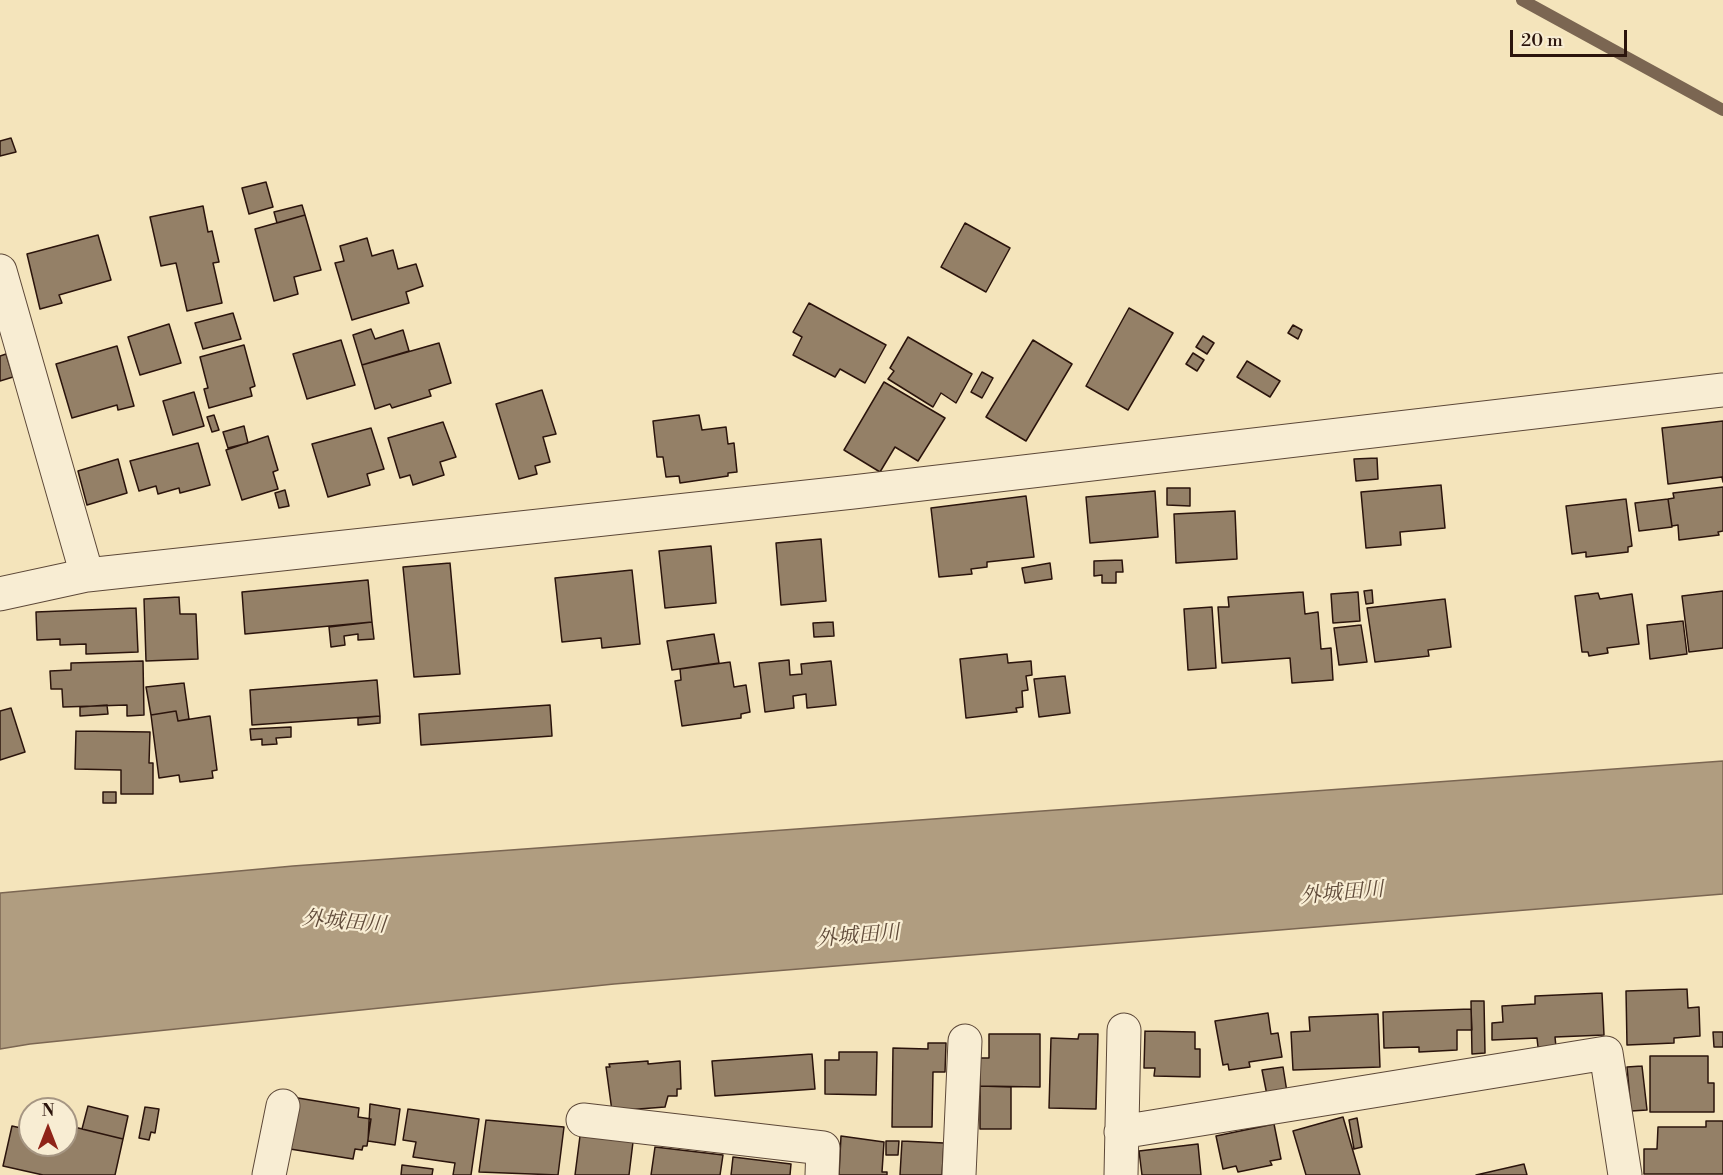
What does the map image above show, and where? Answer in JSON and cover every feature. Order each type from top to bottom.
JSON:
[{"type":"street","points":[[0,271],[87,575]]},
{"type":"street","points":[[0,594],[87,575],[853,492],[1723,390]]},
{"type":"street","points":[[1121,1175],[1124,1030]]},
{"type":"street","points":[[959,1175],[965,1041]]},
{"type":"street","points":[[1121,1132],[1606,1053],[1625,1175]]},
{"type":"street","points":[[269,1175],[283,1106]]},
{"type":"street","points":[[584,1120],[823,1148],[822,1175]]},
{"type":"water","name":"外城田川","points":[[1723,761],[1723,894],[614,984],[30,1044],[0,1049],[0,893],[293,866]]},
{"type":"building","points":[[11,138],[16,152],[0,156],[0,141]]},
{"type":"building","points":[[266,182],[273,207],[249,214],[242,188]]},
{"type":"building","points":[[302,205],[305,215],[277,223],[274,212]]},
{"type":"building","points":[[203,206],[208,232],[212,231],[219,262],[213,263],[222,303],[187,311],[176,263],[161,266],[150,217]]},
{"type":"building","points":[[305,215],[321,270],[294,277],[298,294],[274,301],[255,229]]},
{"type":"building","points":[[965,223],[1010,248],[986,292],[941,267]]},
{"type":"building","points":[[98,235],[111,280],[59,295],[62,303],[40,309],[27,254]]},
{"type":"building","points":[[367,238],[372,256],[393,250],[398,269],[416,264],[423,286],[406,292],[409,303],[352,320],[335,263],[344,261],[340,246]]},
{"type":"building","points":[[809,303],[886,345],[865,383],[840,369],[835,377],[793,355],[802,337],[793,332]]},
{"type":"building","points":[[1129,308],[1173,333],[1128,410],[1086,386]]},
{"type":"building","points":[[233,313],[241,339],[203,349],[195,323]]},
{"type":"building","points":[[169,324],[181,363],[140,375],[128,337]]},
{"type":"building","points":[[1293,325],[1302,330],[1298,339],[1288,333]]},
{"type":"building","points":[[371,329],[375,339],[403,330],[409,351],[362,365],[353,335]]},
{"type":"building","points":[[1203,336],[1214,343],[1207,354],[1196,347]]},
{"type":"building","points":[[908,337],[972,374],[956,403],[941,393],[933,407],[888,379],[894,371],[890,368]]},
{"type":"building","points":[[341,340],[355,385],[307,399],[293,354]]},
{"type":"building","points":[[1033,340],[1072,364],[1026,441],[986,417]]},
{"type":"building","points":[[439,343],[451,383],[429,390],[431,396],[392,408],[390,404],[375,409],[362,365]]},
{"type":"building","points":[[244,345],[255,386],[250,388],[252,396],[209,408],[204,389],[208,388],[200,357]]},
{"type":"building","points":[[117,346],[134,406],[118,410],[117,405],[72,418],[56,364]]},
{"type":"building","points":[[1193,353],[1204,360],[1197,371],[1186,364]]},
{"type":"building","points":[[6,354],[13,377],[0,381],[0,356]]},
{"type":"building","points":[[1247,361],[1280,381],[1270,397],[1237,377]]},
{"type":"building","points":[[982,372],[993,378],[982,398],[971,392]]},
{"type":"building","points":[[884,382],[945,418],[918,461],[895,447],[880,472],[844,450]]},
{"type":"building","points":[[542,390],[556,434],[543,437],[550,462],[535,466],[537,474],[519,479],[496,404]]},
{"type":"building","points":[[194,392],[204,426],[173,435],[163,401]]},
{"type":"building","points":[[214,415],[219,430],[212,432],[207,417]]},
{"type":"building","points":[[699,415],[702,430],[726,427],[728,444],[734,443],[737,472],[728,473],[728,476],[680,483],[679,476],[666,477],[663,457],[657,457],[653,421]]},
{"type":"building","points":[[1723,421],[1723,482],[1722,477],[1668,484],[1662,428]]},
{"type":"building","points":[[443,422],[456,457],[440,462],[444,475],[413,485],[410,475],[400,478],[388,438]]},
{"type":"building","points":[[244,426],[248,443],[228,448],[223,432]]},
{"type":"building","points":[[371,428],[384,469],[367,474],[370,485],[328,497],[312,444]]},
{"type":"building","points":[[268,436],[278,470],[273,472],[278,489],[242,500],[226,450]]},
{"type":"building","points":[[198,443],[210,485],[180,493],[179,488],[158,494],[156,486],[139,491],[130,461]]},
{"type":"building","points":[[1377,458],[1378,479],[1356,481],[1354,459]]},
{"type":"building","points":[[118,459],[127,493],[87,505],[78,471]]},
{"type":"building","points":[[1441,485],[1445,528],[1400,532],[1401,545],[1366,548],[1361,492]]},
{"type":"building","points":[[1723,487],[1723,531],[1718,532],[1719,535],[1679,540],[1678,525],[1672,526],[1668,499],[1674,498],[1673,493]]},
{"type":"building","points":[[1167,488],[1190,488],[1190,506],[1167,505]]},
{"type":"building","points":[[285,490],[289,506],[279,508],[275,493]]},
{"type":"building","points":[[1155,491],[1158,537],[1090,543],[1086,497]]},
{"type":"building","points":[[1026,496],[1034,557],[987,562],[987,567],[971,569],[972,574],[939,577],[931,508]]},
{"type":"building","points":[[1626,499],[1632,546],[1628,547],[1628,552],[1586,557],[1586,552],[1572,554],[1566,506]]},
{"type":"building","points":[[1668,499],[1672,527],[1639,531],[1635,503]]},
{"type":"building","points":[[1235,511],[1237,559],[1176,563],[1174,514]]},
{"type":"building","points":[[821,539],[826,601],[781,605],[776,543]]},
{"type":"building","points":[[711,546],[716,603],[665,608],[659,551]]},
{"type":"building","points":[[1122,560],[1123,572],[1116,572],[1116,583],[1102,583],[1102,575],[1094,576],[1094,561]]},
{"type":"building","points":[[450,563],[460,674],[414,677],[403,567]]},
{"type":"building","points":[[1050,563],[1052,579],[1025,583],[1022,568]]},
{"type":"building","points":[[632,570],[640,644],[602,648],[601,638],[562,642],[555,578]]},
{"type":"building","points":[[368,580],[372,622],[245,634],[242,592]]},
{"type":"building","points":[[1372,590],[1373,603],[1366,604],[1364,591]]},
{"type":"building","points":[[1723,591],[1723,648],[1689,652],[1682,596]]},
{"type":"building","points":[[1303,592],[1305,614],[1318,612],[1321,649],[1331,648],[1333,680],[1292,683],[1290,658],[1222,663],[1218,607],[1229,607],[1228,597]]},
{"type":"building","points":[[1358,592],[1360,621],[1333,623],[1331,594]]},
{"type":"building","points":[[1598,593],[1600,599],[1632,594],[1639,644],[1607,648],[1608,653],[1589,656],[1588,652],[1582,652],[1575,596]]},
{"type":"building","points":[[179,597],[180,614],[196,614],[198,659],[146,661],[144,599]]},
{"type":"building","points":[[1445,599],[1451,647],[1428,650],[1429,656],[1375,662],[1367,608]]},
{"type":"building","points":[[1212,607],[1216,668],[1188,670],[1184,609]]},
{"type":"building","points":[[136,608],[138,652],[86,654],[86,644],[60,645],[60,639],[37,640],[36,612]]},
{"type":"building","points":[[1683,621],[1687,654],[1650,659],[1647,625]]},
{"type":"building","points":[[372,622],[374,639],[358,640],[358,634],[344,636],[345,645],[331,647],[329,627]]},
{"type":"building","points":[[833,622],[834,636],[814,637],[813,623]]},
{"type":"building","points":[[1361,625],[1367,662],[1339,665],[1334,628]]},
{"type":"building","points":[[714,634],[719,663],[672,670],[667,641]]},
{"type":"building","points":[[1007,654],[1008,663],[1031,661],[1032,675],[1026,676],[1028,690],[1022,691],[1023,707],[1016,708],[1017,712],[966,718],[960,659]]},
{"type":"building","points":[[789,660],[790,675],[802,674],[801,664],[831,661],[836,705],[807,708],[806,694],[793,696],[794,708],[765,712],[759,663]]},
{"type":"building","points":[[143,661],[144,715],[127,716],[127,705],[63,707],[62,689],[51,689],[50,671],[71,670],[71,663]]},
{"type":"building","points":[[730,662],[734,687],[746,685],[750,712],[741,714],[741,718],[682,726],[675,681],[681,680],[680,669]]},
{"type":"building","points":[[1065,676],[1070,713],[1039,717],[1034,679]]},
{"type":"building","points":[[377,680],[380,716],[252,725],[250,690]]},
{"type":"building","points":[[184,683],[189,719],[178,721],[176,711],[151,715],[146,687]]},
{"type":"building","points":[[107,705],[108,714],[80,716],[80,707]]},
{"type":"building","points":[[550,705],[552,736],[421,745],[419,714]]},
{"type":"building","points":[[11,708],[25,752],[0,760],[0,711]]},
{"type":"building","points":[[176,711],[178,721],[210,716],[217,770],[212,771],[213,778],[180,782],[179,775],[159,778],[151,715]]},
{"type":"building","points":[[380,716],[380,723],[358,725],[358,718]]},
{"type":"building","points":[[291,727],[291,737],[276,738],[277,744],[262,745],[262,739],[251,740],[250,729]]},
{"type":"building","points":[[76,731],[150,732],[149,763],[153,763],[153,794],[121,794],[121,770],[75,769]]},
{"type":"building","points":[[103,792],[116,792],[116,803],[103,803]]},
{"type":"building","points":[[1687,989],[1688,1008],[1699,1007],[1700,1036],[1674,1038],[1674,1043],[1627,1045],[1626,991]]},
{"type":"building","points":[[1602,993],[1604,1035],[1555,1037],[1556,1047],[1538,1047],[1537,1038],[1492,1040],[1492,1023],[1503,1022],[1502,1006],[1535,1004],[1535,996]]},
{"type":"building","points":[[1471,1001],[1484,1001],[1485,1053],[1472,1054]]},
{"type":"building","points":[[1471,1009],[1472,1030],[1457,1030],[1457,1050],[1419,1052],[1419,1047],[1384,1048],[1383,1012]]},
{"type":"building","points":[[1268,1013],[1271,1034],[1278,1033],[1282,1057],[1249,1062],[1250,1067],[1229,1070],[1228,1064],[1223,1065],[1215,1021]]},
{"type":"building","points":[[1378,1014],[1380,1067],[1293,1070],[1291,1032],[1310,1031],[1309,1017]]},
{"type":"building","points":[[1145,1031],[1195,1032],[1195,1049],[1200,1049],[1200,1077],[1154,1076],[1155,1068],[1144,1068]]},
{"type":"building","points":[[1713,1032],[1723,1032],[1723,1047],[1714,1047]]},
{"type":"building","points":[[989,1034],[1040,1034],[1040,1087],[980,1086],[980,1058],[989,1058]]},
{"type":"building","points":[[1079,1034],[1098,1034],[1096,1109],[1049,1108],[1051,1038],[1078,1039]]},
{"type":"building","points":[[928,1043],[946,1043],[945,1072],[933,1072],[932,1127],[892,1127],[893,1048],[928,1049]]},
{"type":"building","points":[[839,1052],[877,1052],[876,1095],[825,1094],[825,1060],[839,1060]]},
{"type":"building","points":[[812,1054],[815,1089],[715,1096],[712,1061]]},
{"type":"building","points":[[1650,1056],[1708,1056],[1708,1083],[1714,1083],[1714,1112],[1650,1112]]},
{"type":"building","points":[[648,1061],[648,1064],[680,1061],[681,1089],[677,1089],[677,1096],[668,1096],[665,1107],[612,1111],[606,1067],[610,1067],[609,1064]]},
{"type":"building","points":[[1642,1066],[1647,1110],[1631,1111],[1627,1067]]},
{"type":"building","points":[[1283,1067],[1287,1092],[1267,1095],[1262,1070]]},
{"type":"building","points":[[980,1086],[1011,1087],[1011,1129],[980,1129]]},
{"type":"building","points":[[298,1098],[359,1108],[358,1117],[371,1119],[367,1146],[363,1146],[362,1150],[355,1149],[353,1159],[290,1149]]},
{"type":"building","points":[[370,1104],[400,1109],[395,1145],[368,1141]]},
{"type":"building","points":[[88,1106],[128,1116],[123,1139],[82,1129]]},
{"type":"building","points":[[145,1107],[159,1109],[155,1133],[151,1132],[149,1140],[139,1138]]},
{"type":"building","points":[[408,1109],[479,1119],[471,1175],[453,1175],[455,1163],[413,1157],[416,1142],[403,1140]]},
{"type":"building","points":[[1343,1117],[1360,1175],[1306,1175],[1293,1131]]},
{"type":"building","points":[[1357,1118],[1362,1147],[1354,1149],[1349,1120]]},
{"type":"building","points":[[486,1120],[564,1127],[558,1175],[479,1172]]},
{"type":"building","points":[[1706,1121],[1723,1121],[1723,1174],[1644,1174],[1644,1149],[1657,1149],[1658,1127],[1706,1127]]},
{"type":"building","points":[[1274,1124],[1281,1159],[1270,1161],[1272,1165],[1238,1172],[1236,1166],[1223,1169],[1216,1136]]},
{"type":"building","points":[[12,1126],[18,1127],[18,1157],[78,1157],[78,1128],[123,1139],[115,1175],[43,1175],[3,1166]]},
{"type":"building","points":[[580,1136],[633,1142],[629,1175],[575,1175]]},
{"type":"building","points":[[841,1136],[884,1142],[882,1172],[887,1172],[887,1175],[839,1175]]},
{"type":"building","points":[[886,1141],[899,1141],[898,1155],[886,1155]]},
{"type":"building","points":[[902,1141],[944,1143],[942,1175],[900,1175]]},
{"type":"building","points":[[1198,1144],[1201,1175],[1142,1175],[1139,1151]]},
{"type":"building","points":[[655,1147],[723,1155],[720,1175],[651,1175]]},
{"type":"building","points":[[733,1157],[791,1164],[790,1175],[731,1175]]},
{"type":"building","points":[[1524,1164],[1527,1175],[1476,1175]]},
{"type":"building","points":[[402,1165],[433,1169],[432,1175],[401,1175]]},
{"type":"waterway","points":[[1522,0],[1723,110]]}]
